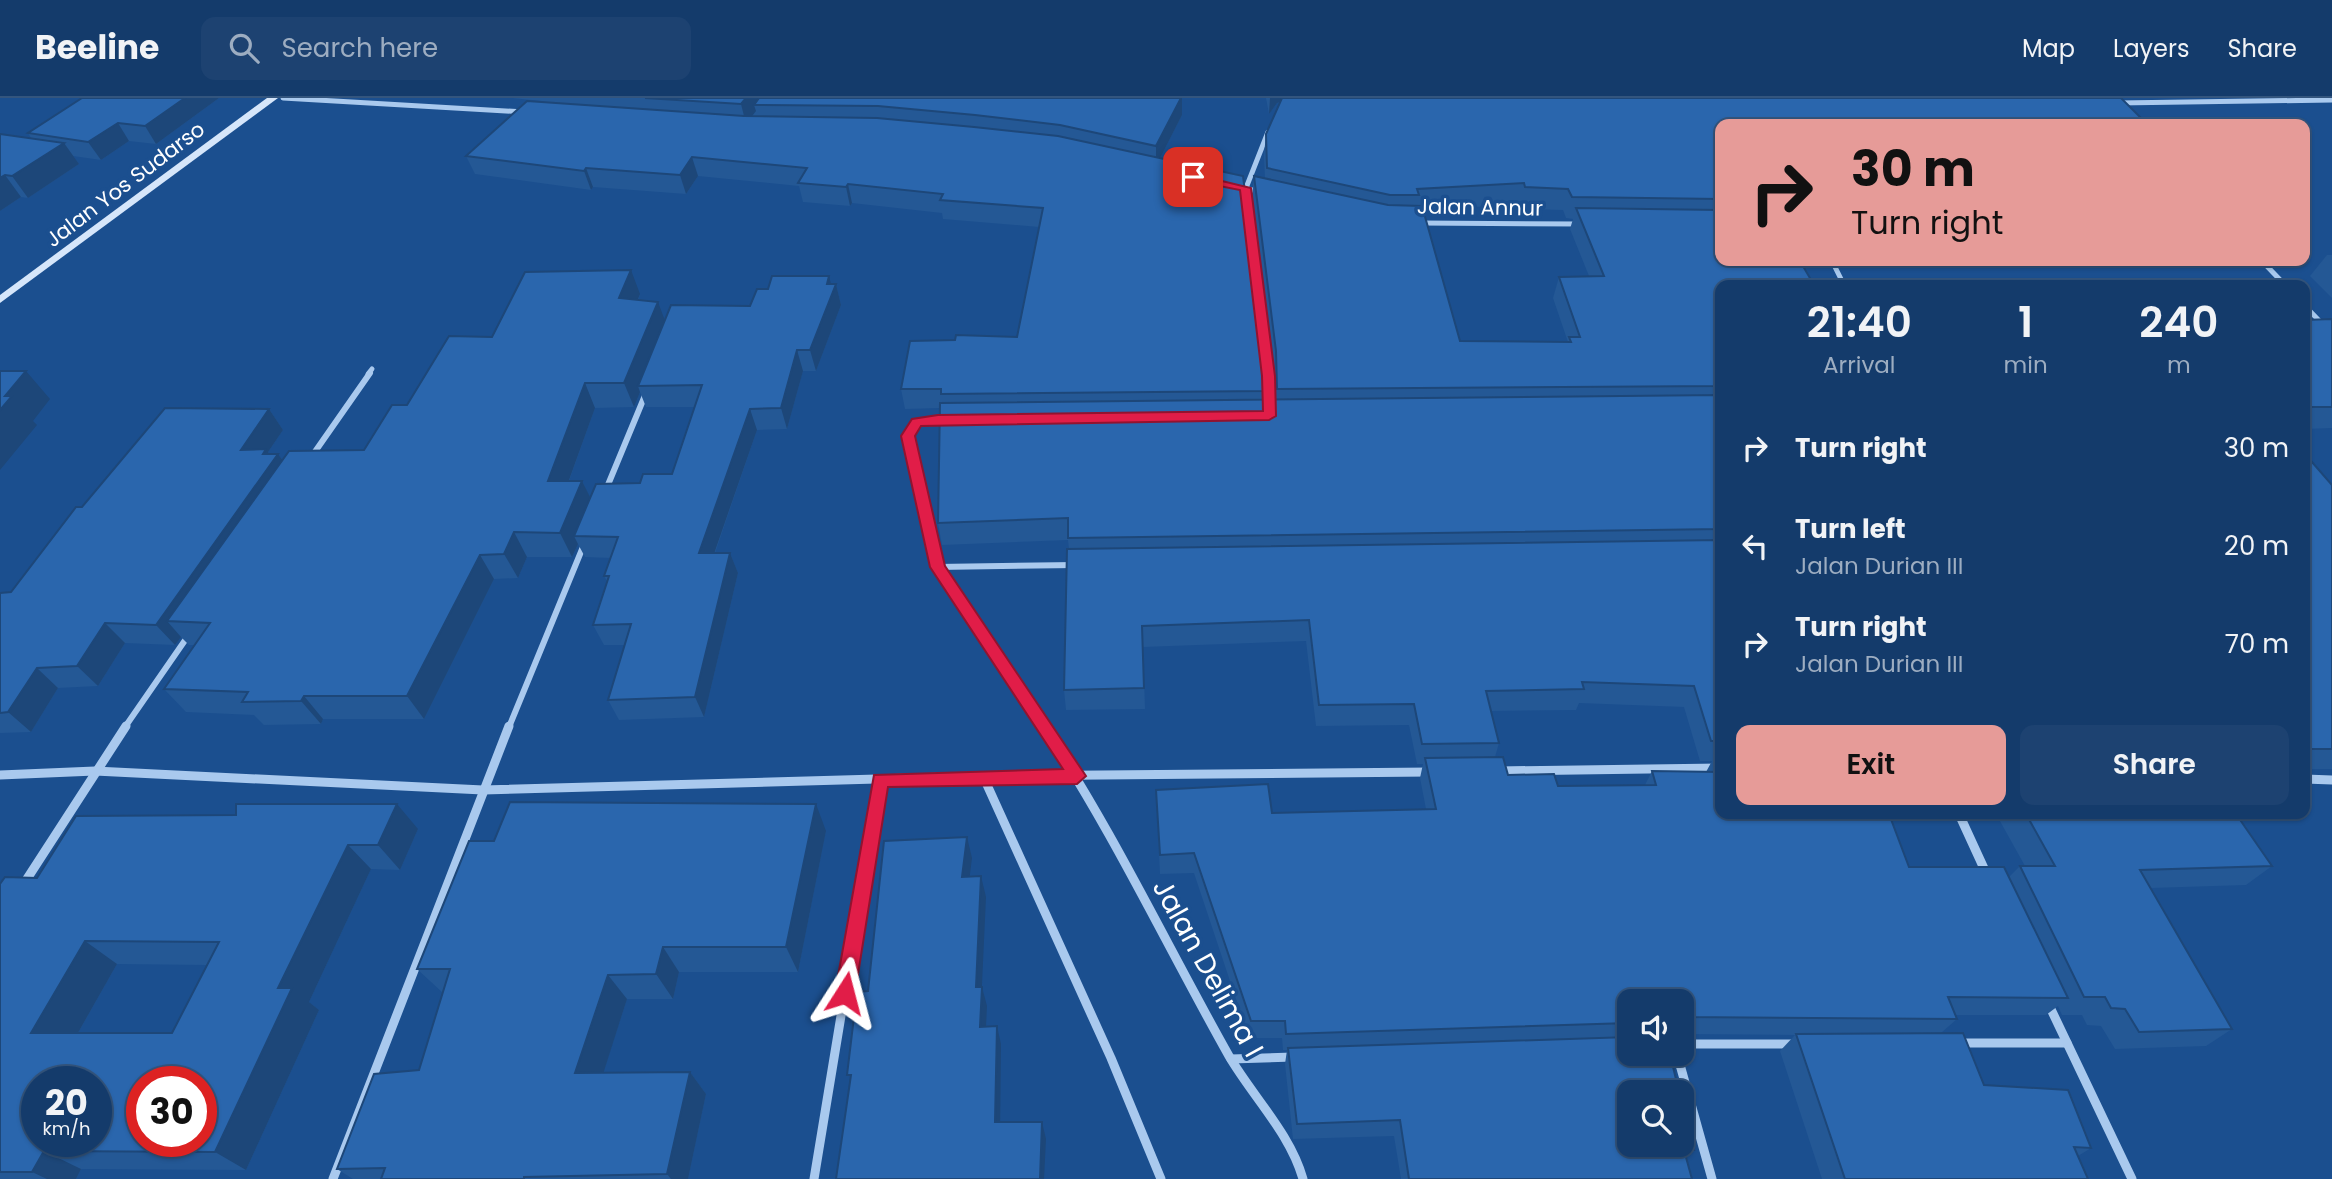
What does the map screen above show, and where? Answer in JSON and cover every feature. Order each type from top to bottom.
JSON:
[{"type":"street","name":"Jalan Yos Sudarso","points":[[0,300],[273,98]]},
{"type":"street","points":[[283,98],[536,113]]},
{"type":"street","points":[[2116,110],[2109,104],[2332,100]]},
{"type":"street","points":[[1269,129],[1246,188],[1269,376],[1269,416]]},
{"type":"street","points":[[1233,185],[1271,194]]},
{"type":"street","name":"Jalan Annur","points":[[1412,222],[1586,225]]},
{"type":"street","points":[[2267,266],[2280,280]]},
{"type":"street","points":[[2310,311],[2332,334]]},
{"type":"street","points":[[309,461],[372,369]]},
{"type":"street","points":[[599,506],[647,390]]},
{"type":"street","points":[[952,419],[917,422],[908,436],[937,567],[1091,565]]},
{"type":"street","points":[[333,1179],[483,790],[589,532]]},
{"type":"street","name":"Jalan Delima I","points":[[937,567],[1077,776],[1231,1059],[1297,1158],[1303,1179]]},
{"type":"street","points":[[15,898],[95,771],[190,633]]},
{"type":"street","points":[[1482,771],[1715,768]]},
{"type":"street","points":[[0,775],[95,771],[483,790],[983,776],[1441,772]]},
{"type":"street","points":[[983,776],[1111,1058],[1161,1179]]},
{"type":"street","points":[[2310,779],[2332,779]]},
{"type":"street","points":[[814,1179],[880,780]]},
{"type":"street","points":[[1961,819],[1993,886]]},
{"type":"street","points":[[2044,995],[2132,1179]]},
{"type":"street","points":[[1943,1043],[2067,1043]]},
{"type":"street","points":[[1694,1044],[1805,1044]]},
{"type":"street","points":[[1231,1059],[1299,1057]]},
{"type":"street","points":[[1680,1066],[1712,1179]]},
{"type":"building","points":[[82,98],[185,98],[145,126],[118,123],[88,142],[28,133]]},
{"type":"building","points":[[645,98],[746,98],[741,104]]},
{"type":"building","points":[[759,98],[1181,98],[1156,146],[1060,125],[878,106],[754,105]]},
{"type":"building","points":[[1282,98],[2121,98],[2142,119],[1715,119],[1715,199],[1572,197],[1568,189],[1525,187],[1524,183],[1417,189],[1419,195],[1390,195],[1267,168],[1266,134]]},
{"type":"building","points":[[527,101],[744,116],[877,118],[974,127],[1058,136],[1243,176],[1265,353],[1265,391],[941,394],[941,389],[901,389],[910,341],[955,340],[956,335],[1017,337],[1043,208],[940,200],[943,194],[848,184],[846,187],[798,183],[807,168],[692,157],[680,175],[586,168],[584,171],[466,156]]},
{"type":"building","points":[[0,134],[64,143],[12,176],[5,175],[0,178]]},
{"type":"building","points":[[1254,176],[1388,205],[1422,206],[1460,341],[1571,342],[1569,337],[1580,337],[1559,277],[1604,276],[1576,208],[1715,210],[1715,266],[1803,266],[1811,280],[1715,280],[1715,386],[1277,389],[1276,351]]},
{"type":"building","points":[[631,270],[619,298],[658,302],[624,383],[585,383],[548,481],[582,481],[560,533],[514,532],[504,554],[480,555],[407,696],[304,696],[301,701],[242,702],[248,692],[164,689],[210,623],[167,621],[289,451],[364,450],[392,405],[407,405],[449,336],[492,337],[525,272]]},
{"type":"building","points":[[772,276],[829,276],[827,284],[836,284],[810,350],[797,350],[781,408],[750,409],[699,553],[730,553],[695,697],[608,700],[631,624],[593,625],[609,576],[604,576],[618,537],[574,536],[596,484],[640,483],[643,474],[672,474],[702,385],[638,386],[671,305],[750,306],[757,289],[768,289]]},
{"type":"building","points":[[2332,319],[2332,407],[2310,407],[2310,320]]},
{"type":"building","points":[[0,371],[26,371],[5,396],[12,396],[0,410]]},
{"type":"building","points":[[1715,395],[1715,529],[1068,538],[1068,518],[938,523],[940,403]]},
{"type":"building","points":[[165,408],[269,409],[241,450],[266,449],[263,454],[278,454],[156,625],[105,623],[77,666],[37,668],[8,712],[0,713],[0,593],[11,592],[76,507],[82,507]]},
{"type":"building","points":[[2310,460],[2332,485],[2332,749],[2310,749]]},
{"type":"building","points":[[1715,540],[1715,741],[1711,741],[1694,686],[1582,682],[1584,689],[1486,691],[1499,743],[1422,744],[1414,704],[1319,705],[1309,620],[1142,626],[1144,688],[1064,690],[1067,549]]},
{"type":"building","points":[[1503,757],[1508,775],[1554,774],[1558,786],[1656,785],[1652,771],[1715,772],[1715,819],[1891,819],[1909,867],[2004,867],[2068,998],[1948,997],[1957,1019],[1694,1017],[1694,989],[1617,989],[1617,1023],[1286,1034],[1285,1021],[1251,1021],[1194,853],[1160,855],[1156,790],[1268,784],[1272,813],[1436,809],[1425,758]]},
{"type":"building","points":[[510,802],[816,804],[786,947],[663,947],[656,974],[608,975],[575,1073],[690,1072],[667,1174],[524,1179],[381,1179],[385,1168],[337,1169],[374,1074],[419,1070],[450,969],[417,969],[469,841],[494,841]]},
{"type":"building","points":[[236,804],[397,804],[378,845],[348,845],[278,988],[292,988],[217,1148],[217,1066],[126,1066],[126,1151],[112,1151],[112,1066],[21,1066],[21,1157],[41,1157],[32,1172],[0,1172],[0,884],[5,877],[37,878],[76,816],[236,815]],"holes":[[[85,941],[219,942],[172,1033],[31,1033]]]},
{"type":"building","points":[[2029,819],[2239,819],[2272,866],[2140,870],[2232,1029],[2139,1032],[2125,1009],[2111,1008],[2105,997],[2084,997],[2020,866],[2055,866]]},
{"type":"building","points":[[967,837],[962,877],[981,876],[976,987],[982,987],[980,1027],[997,1026],[995,1122],[1042,1122],[1040,1179],[836,1179],[851,1075],[847,1075],[857,992],[868,991],[884,841]]},
{"type":"building","points":[[1963,1033],[1984,1085],[2068,1090],[2091,1148],[2074,1147],[2088,1179],[1845,1179],[1796,1034]]},
{"type":"building","points":[[1617,1037],[1617,1066],[1673,1066],[1676,1080],[1617,1080],[1617,1157],[1686,1157],[1692,1179],[1409,1179],[1400,1120],[1297,1124],[1288,1048]]},
{"type":"route","points":[[845,993],[880,780],[1077,776],[937,567],[908,436],[917,422],[938,419],[1269,416],[1269,376],[1246,188],[1193,177]]}]
